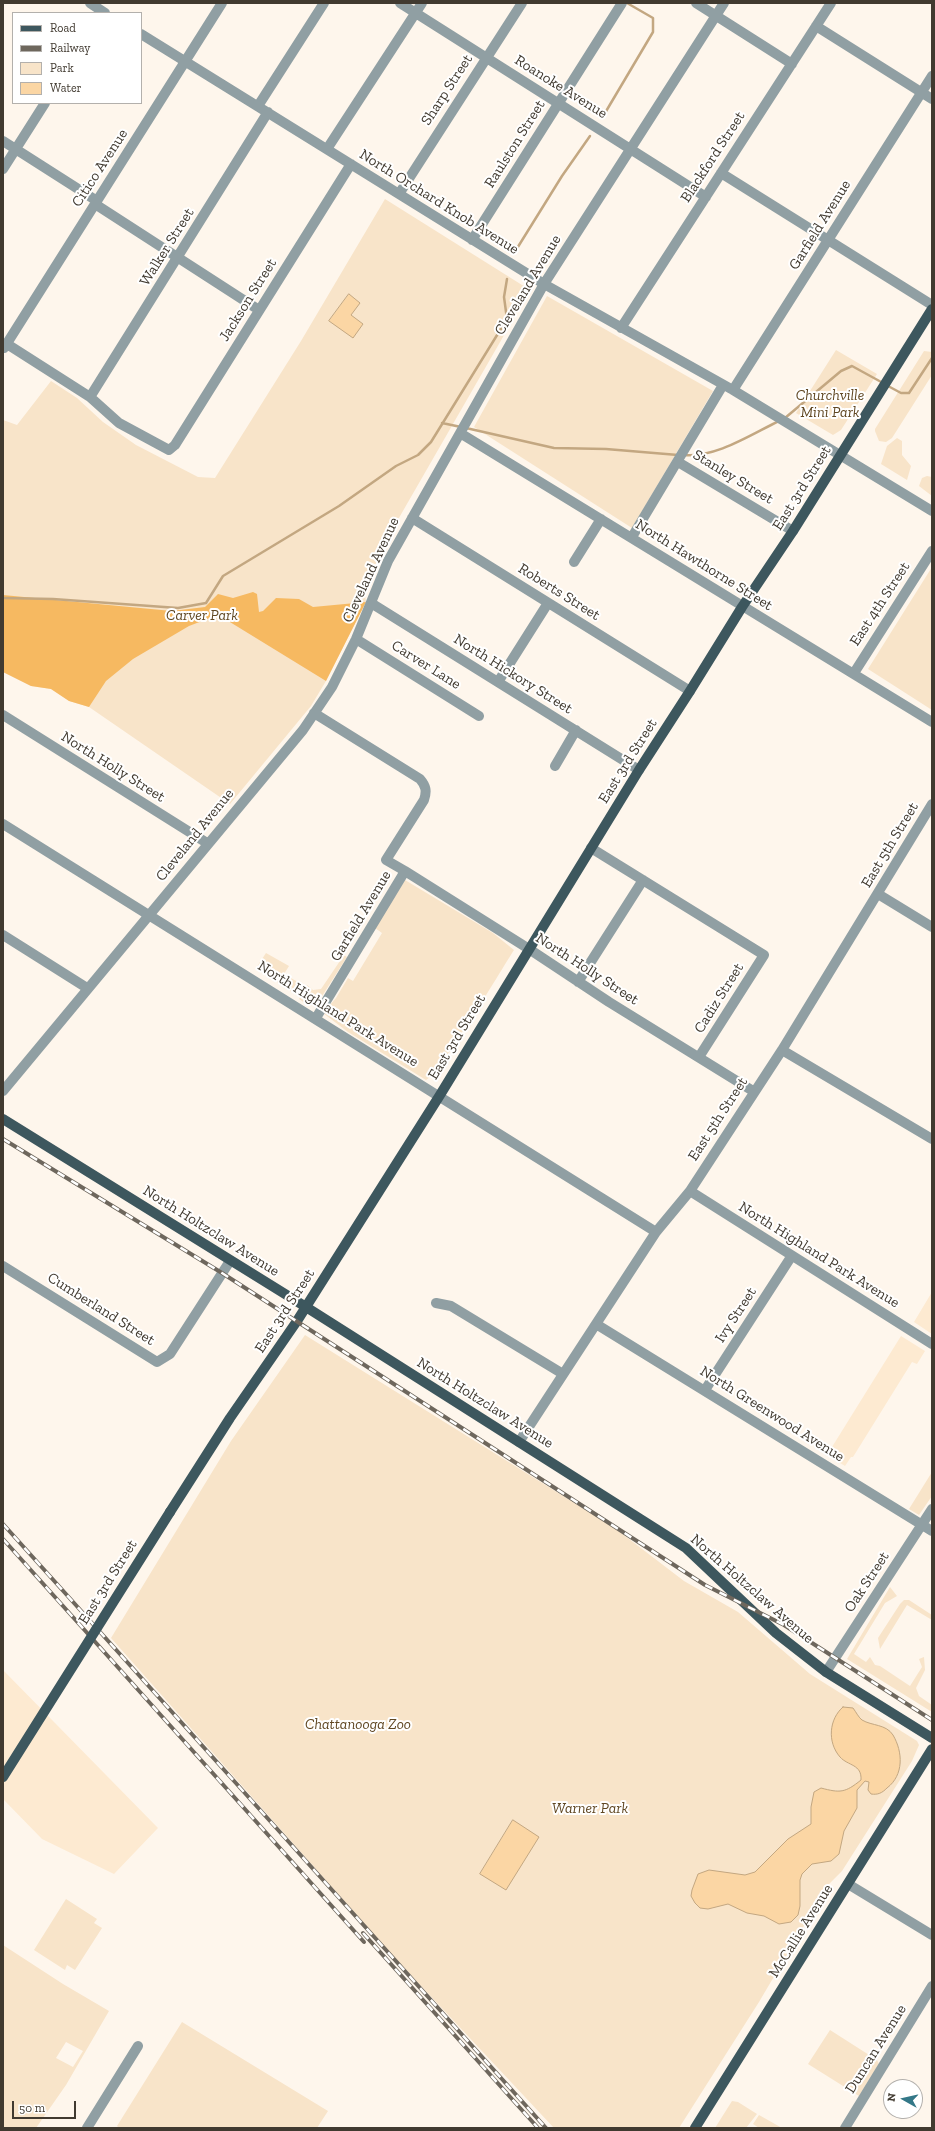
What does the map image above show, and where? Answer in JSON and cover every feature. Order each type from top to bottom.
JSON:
[{"type":"main road","name":"East 3rd Street","points":[[3,1777],[230,1418],[306,1307],[440,1095],[639,770],[690,692],[742,607],[793,531],[932,309]]},
{"type":"main road","name":"North Holtzclaw Avenue","points":[[3,1119],[306,1307],[686,1548],[776,1633],[826,1672],[932,1738]]},
{"type":"main road","name":"McCallie Avenue","points":[[695,2128],[932,1749]]},
{"type":"street","points":[[90,3],[103,12]]},
{"type":"street","name":"Citico Avenue","points":[[5,346],[222,3]]},
{"type":"street","points":[[258,106],[324,3]]},
{"type":"street","name":"Roanoke Avenue","points":[[400,3],[706,197]]},
{"type":"street","points":[[327,150],[422,3]]},
{"type":"street","name":"Sharp Street","points":[[399,194],[522,3]]},
{"type":"street","name":"Raulston Street","points":[[472,240],[622,3]]},
{"type":"street","points":[[696,3],[792,64]]},
{"type":"street","name":"Cleveland Avenue","points":[[3,1091],[87,988],[150,915],[207,843],[303,730],[332,687],[356,639],[388,561],[544,284],[724,3]]},
{"type":"street","name":"Blackford Street","points":[[621,328],[831,3]]},
{"type":"street","points":[[816,26],[932,99]]},
{"type":"street","name":"North Orchard Knob Avenue","points":[[142,35],[544,284],[733,390],[932,511]]},
{"type":"street","name":"Garfield Avenue","points":[[733,390],[932,76]]},
{"type":"street","points":[[3,169],[43,104]]},
{"type":"street","name":"Walker Street","points":[[90,397],[268,112]]},
{"type":"street","points":[[3,141],[96,202],[177,259],[259,310]]},
{"type":"street","name":"Jackson Street","points":[[90,397],[119,423],[169,450],[175,445],[351,164]]},
{"type":"street","points":[[721,173],[829,239],[932,305]]},
{"type":"street","points":[[5,346],[90,397]]},
{"type":"street","points":[[632,537],[723,385]]},
{"type":"street","name":"North Hawthorne Street","points":[[460,433],[932,722]]},
{"type":"street","name":"Stanley Street","points":[[678,462],[793,531]]},
{"type":"street","name":"Roberts Street","points":[[412,518],[690,692]]},
{"type":"street","points":[[574,562],[601,518]]},
{"type":"street","name":"East 4th Street","points":[[854,673],[932,552]]},
{"type":"street","name":"North Hickory Street","points":[[371,603],[639,770]]},
{"type":"street","points":[[498,682],[548,603]]},
{"type":"street","name":"Carver Lane","points":[[356,639],[479,716]]},
{"type":"street","name":"Garfield Avenue","points":[[314,713],[420,779],[425,785],[426,792],[424,800],[386,860],[405,871],[316,1018]]},
{"type":"street","name":"North Holly Street","points":[[3,715],[207,843]]},
{"type":"street","points":[[555,766],[576,730]]},
{"type":"street","name":"East 5th Street","points":[[519,1442],[656,1232],[690,1191],[782,1050],[932,804]]},
{"type":"street","name":"North Highland Park Avenue","points":[[3,824],[440,1095],[656,1232]]},
{"type":"street","points":[[578,982],[643,880],[591,848]]},
{"type":"street","name":"North Holly Street","points":[[405,871],[529,949],[578,982],[754,1091]]},
{"type":"street","name":"Cadiz Street","points":[[643,880],[764,955],[699,1057]]},
{"type":"street","points":[[878,894],[932,927]]},
{"type":"street","points":[[3,935],[87,988]]},
{"type":"street","points":[[782,1050],[932,1139]]},
{"type":"street","name":"North Highland Park Avenue","points":[[690,1191],[791,1257],[932,1344]]},
{"type":"street","name":"Ivy Street","points":[[705,1390],[791,1257]]},
{"type":"street","name":"Cumberland Street","points":[[3,1266],[157,1362],[170,1354],[230,1261]]},
{"type":"street","points":[[436,1303],[451,1306],[563,1374]]},
{"type":"street","name":"North Greenwood Avenue","points":[[596,1324],[932,1531]]},
{"type":"street","name":"Oak Street","points":[[826,1672],[932,1509]]},
{"type":"street","points":[[848,1884],[932,1935]]},
{"type":"street","name":"Duncan Avenue","points":[[845,2128],[932,1986]]},
{"type":"street","points":[[87,2128],[138,2046]]},
{"type":"shaded area","points":[[932,1292],[932,1334],[914,1322]]},
{"type":"shaded area","points":[[901,1336],[925,1351],[917,1364],[912,1362],[853,1457],[851,1457],[845,1466],[827,1455]]},
{"type":"shaded area","points":[[3,1670],[158,1828],[114,1874],[42,1839],[3,1799]]},
{"type":"green space","name":"Carver Park","points":[[385,199],[530,290],[392,530],[364,588],[366,602],[326,681],[311,706],[230,804],[89,707],[69,701],[51,689],[31,686],[3,672],[3,420],[17,425],[51,381],[77,398],[103,422],[136,445],[198,477],[215,478],[301,341]]},
{"type":"green space","points":[[547,296],[713,391],[632,528],[474,427]]},
{"type":"green space","name":"Churchville Mini Park","points":[[836,350],[877,374],[841,430],[833,435],[796,413]]},
{"type":"green space","points":[[924,351],[932,352],[932,375],[892,438],[886,442],[879,441],[875,429]]},
{"type":"green space","points":[[897,438],[902,441],[902,455],[911,466],[907,480],[881,464],[887,446]]},
{"type":"green space","points":[[927,476],[932,477],[932,496],[919,486],[922,478]]},
{"type":"green space","points":[[932,567],[932,710],[868,669]]},
{"type":"green space","points":[[253,592],[257,594],[259,612],[263,611],[276,598],[299,599],[313,607],[366,602],[326,681],[225,619],[210,618],[189,626],[133,659],[106,681],[89,707],[69,701],[51,689],[31,686],[3,672],[3,595],[172,611],[205,607],[218,594],[233,598]]},
{"type":"green space","points":[[405,880],[493,933],[514,950],[457,1042],[433,1074],[426,1080],[348,1032],[323,1013],[336,998],[348,978],[353,981],[382,933],[375,928]]},
{"type":"green space","points":[[266,953],[289,966],[284,974],[303,985],[296,995],[256,968]]},
{"type":"green space","points":[[344,955],[347,957],[317,1004],[309,1006],[299,999],[307,985],[313,990],[321,989]]},
{"type":"green space","name":"Warner Park","points":[[305,1335],[616,1529],[684,1581],[738,1612],[810,1674],[917,1741],[919,1745],[912,1761],[842,1871],[828,1885],[759,2002],[679,2128],[554,2128],[393,1956],[111,1638],[231,1441]]},
{"type":"green space","points":[[932,1472],[932,1496],[919,1515],[909,1509]]},
{"type":"green space","points":[[890,1587],[897,1596],[885,1603],[854,1654],[866,1662],[870,1657],[875,1665],[880,1666],[910,1686],[922,1667],[919,1659],[924,1657],[925,1670],[916,1688],[919,1696],[932,1705],[932,1712],[847,1659]]},
{"type":"green space","points":[[904,1600],[909,1600],[932,1615],[932,1620],[907,1605],[880,1649],[878,1638]]},
{"type":"green space","points":[[66,1899],[97,1919],[94,1923],[102,1928],[75,1970],[67,1965],[65,1970],[34,1950]]},
{"type":"green space","points":[[3,1945],[63,1984],[109,2011],[66,2085],[36,2128],[3,2128]],"holes":[[[66,2042],[83,2051],[73,2067],[56,2058]]]},
{"type":"green space","points":[[182,2022],[328,2111],[317,2128],[119,2128],[117,2126]]},
{"type":"green space","points":[[830,2030],[877,2060],[879,2064],[859,2096],[808,2064]]},
{"type":"green space","points":[[732,2101],[738,2102],[757,2114],[746,2128],[715,2128]]},
{"type":"green space","points":[[759,2115],[782,2128],[759,2128],[753,2124]]},
{"type":"water","points":[[349,294],[360,303],[351,315],[363,324],[353,338],[329,321]]},
{"type":"water","points":[[843,1707],[853,1708],[862,1720],[883,1727],[890,1731],[893,1735],[899,1749],[900,1763],[897,1777],[893,1783],[878,1794],[871,1794],[868,1790],[869,1782],[865,1781],[857,1790],[857,1808],[844,1831],[839,1854],[831,1861],[812,1864],[802,1874],[800,1880],[800,1906],[798,1915],[791,1922],[779,1924],[764,1916],[747,1913],[728,1904],[708,1909],[700,1908],[691,1896],[698,1874],[709,1870],[745,1875],[755,1872],[788,1839],[811,1824],[811,1807],[814,1792],[821,1788],[833,1791],[846,1790],[861,1780],[861,1775],[857,1768],[843,1760],[833,1745],[831,1731],[832,1724],[838,1712]]},
{"type":"water","points":[[513,1820],[539,1837],[506,1890],[480,1874]]},
{"type":"waterway","points":[[605,113],[653,32],[653,18],[627,3]]},
{"type":"waterway","points":[[516,250],[562,176],[590,136]]},
{"type":"waterway","points":[[3,598],[53,599],[178,608],[206,603],[223,576],[339,506],[396,466],[418,455],[431,442],[507,319],[504,297],[507,279]]},
{"type":"waterway","points":[[888,386],[901,393],[909,393],[932,358]]},
{"type":"waterway","points":[[785,418],[841,371],[852,366],[883,383]]},
{"type":"waterway","points":[[683,455],[708,453],[720,449],[745,439],[779,421]]},
{"type":"waterway","points":[[442,423],[461,427]]},
{"type":"waterway","points":[[466,428],[554,448],[606,449],[678,455]]},
{"type":"railway","points":[[3,1139],[222,1273],[705,1585],[784,1625],[932,1720]]},
{"type":"railway","points":[[3,1524],[546,2128]]},
{"type":"railway","points":[[3,1539],[364,1942]]},
{"type":"railway","points":[[363,1933],[538,2128]]},
{"type":"park label","name":"Chattanooga Zoo","points":[[358,1725]]}]
